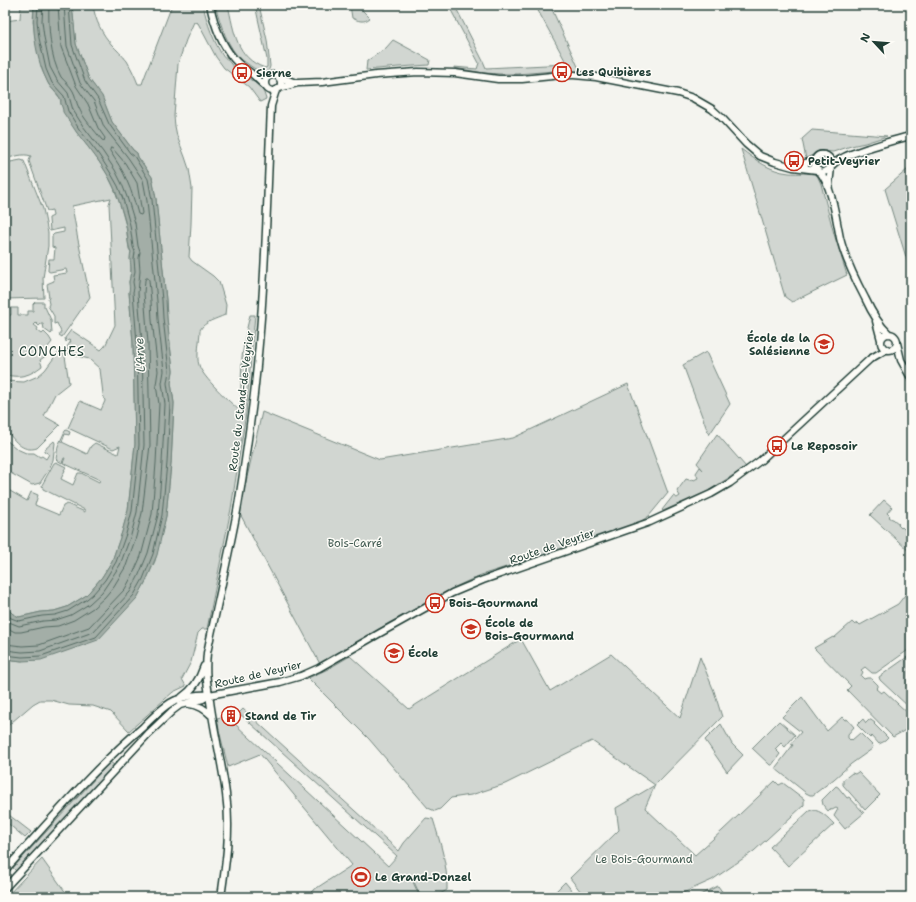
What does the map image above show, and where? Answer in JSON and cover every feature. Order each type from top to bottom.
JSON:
[{"type":"main road","points":[[210,5],[219,35],[226,48],[244,69],[271,91],[298,83],[418,72],[455,73],[498,79],[562,75],[596,77],[678,92],[693,98],[712,109],[746,144],[760,156],[788,166],[824,172],[826,172],[838,160],[848,155],[911,136]]},
{"type":"main road","points":[[252,74],[272,75],[298,83]]},
{"type":"main road","points":[[266,87],[265,80],[269,76]]},
{"type":"main road","points":[[277,76],[281,82],[278,89]]},
{"type":"main road","name":"Route du Stand-de-Veyrier","points":[[221,897],[227,850],[228,814],[225,788],[212,716],[206,674],[206,661],[244,469],[254,394],[261,308],[271,106],[266,87]]},
{"type":"main road","name":"Route du Stand-de-Veyrier","points":[[271,106],[278,89]]},
{"type":"main road","points":[[788,166],[806,163],[821,155],[848,155]]},
{"type":"main road","points":[[827,156],[831,161],[828,187]]},
{"type":"main road","points":[[816,159],[814,164],[824,178],[828,187],[846,256],[857,283],[874,317],[883,348],[888,350],[900,360]]},
{"type":"main road","points":[[874,317],[889,334],[896,337],[900,360],[911,378]]},
{"type":"main road","points":[[881,341],[884,335],[889,334]]},
{"type":"main road","name":"Route de Veyrier","points":[[5,870],[90,777],[124,743],[171,703],[181,698],[200,694],[209,695],[280,682],[301,676],[319,668],[452,593],[514,569],[650,522],[711,494],[730,483],[761,460],[870,359],[881,341]]},
{"type":"main road","points":[[888,350],[895,347],[896,343]]},
{"type":"main road","name":"Route de Veyrier","points":[[870,359],[888,350]]},
{"type":"main road","points":[[181,698],[197,681],[206,661]]},
{"type":"main road","name":"Route de Veyrier","points":[[5,888],[148,734],[172,711],[180,705],[203,699],[209,695]]},
{"type":"main road","points":[[186,703],[199,706],[212,716]]},
{"type":"main road","points":[[110,757],[117,761],[119,765]]},
{"type":"green space","points":[[21,5],[34,5],[33,21],[35,39],[42,70],[49,85],[60,98],[61,104],[76,131],[107,174],[119,201],[126,226],[129,249],[131,252],[129,292],[133,343],[135,444],[128,510],[112,561],[102,577],[85,596],[67,607],[54,611],[41,612],[19,617],[8,609],[5,603],[5,488],[27,501],[31,492],[38,495],[35,505],[59,515],[63,506],[67,504],[85,512],[85,510],[43,489],[42,485],[56,462],[66,467],[61,479],[73,485],[78,473],[99,482],[100,480],[63,463],[65,458],[62,463],[56,459],[58,446],[65,431],[70,432],[69,435],[65,434],[62,442],[87,454],[91,446],[95,443],[118,454],[120,446],[113,449],[68,428],[80,401],[101,410],[105,401],[100,369],[89,359],[69,354],[67,347],[71,341],[68,340],[66,342],[65,338],[71,330],[101,350],[105,346],[115,325],[109,204],[111,198],[72,206],[90,297],[62,337],[59,335],[61,332],[57,323],[54,324],[54,316],[48,306],[49,298],[47,284],[54,281],[53,275],[67,273],[66,269],[50,272],[48,271],[49,259],[54,259],[55,248],[52,247],[52,236],[54,234],[64,232],[64,228],[50,231],[49,218],[53,216],[52,210],[47,211],[29,161],[31,156],[21,155],[5,159],[5,21],[20,19]]},
{"type":"green space","points":[[72,5],[93,5],[97,21],[108,41],[127,61],[138,84],[142,84],[172,5],[203,5],[211,33],[224,58],[226,58],[235,69],[261,87],[266,99],[260,102],[249,87],[224,68],[216,57],[198,23],[194,22],[178,64],[174,116],[177,136],[189,169],[192,188],[189,257],[219,282],[226,305],[225,315],[207,323],[200,330],[198,362],[205,376],[223,396],[240,411],[242,357],[250,315],[255,315],[246,413],[231,509],[207,629],[202,629],[198,633],[191,662],[182,679],[186,686],[173,692],[129,731],[111,712],[93,706],[69,705],[51,700],[40,700],[33,704],[5,728],[5,659],[22,661],[137,598],[155,561],[166,516],[171,464],[174,403],[171,383],[173,371],[156,199],[152,177],[138,157],[137,153],[133,150],[112,122],[102,97],[89,79],[76,44]]},
{"type":"green space","points":[[215,5],[228,5],[235,34],[242,51],[248,58],[265,68],[267,67],[267,59],[255,5],[259,5],[267,40],[270,66],[269,70],[266,72],[258,71],[244,61],[243,62],[237,56],[225,35]]},
{"type":"green space","points":[[350,5],[361,5],[360,8],[370,18],[366,21],[361,21],[352,18]]},
{"type":"green space","points":[[447,5],[453,5],[457,10],[486,68],[567,64],[535,5],[550,5],[580,71],[501,74],[454,68],[477,69],[479,63]]},
{"type":"green space","points":[[393,40],[430,60],[429,65],[366,70],[367,61],[386,48]]},
{"type":"green space","points":[[812,130],[887,136],[833,152],[819,151],[806,159],[802,139]]},
{"type":"green space","points":[[741,149],[763,164],[775,170],[789,173],[807,173],[817,175],[821,184],[834,234],[847,275],[792,302],[785,297]]},
{"type":"green space","points":[[21,160],[24,161],[43,209],[48,233],[48,246],[43,278],[44,298],[5,299],[5,163]]},
{"type":"green space","points":[[908,169],[911,169],[910,270],[885,189]]},
{"type":"green space","points":[[35,302],[44,302],[44,307],[51,320],[51,334],[44,329],[43,324],[39,326],[36,323],[34,325],[42,334],[44,332],[52,342],[44,352],[47,355],[40,360],[42,366],[29,374],[21,376],[5,375],[5,315],[11,315],[11,308],[18,308],[18,315],[28,315],[28,311],[33,311],[33,304]]},
{"type":"green space","points":[[59,351],[65,356],[69,383],[55,394],[44,416],[60,425],[37,448],[27,449],[18,444],[5,429],[5,381],[24,382],[38,376],[45,370]]},
{"type":"green space","points":[[706,352],[730,404],[709,435],[683,365]]},
{"type":"green space","name":"Bois-Carré","points":[[628,384],[668,493],[649,516],[638,523],[481,575],[455,587],[389,623],[320,664],[239,512],[262,412],[380,460],[513,438]]},
{"type":"green space","points":[[717,434],[746,467],[708,491],[663,511],[662,510],[673,496],[677,498],[680,496],[677,491],[686,479],[694,480],[698,478],[696,473],[700,467],[703,470],[697,463]]},
{"type":"green space","points":[[5,439],[17,449],[26,453],[34,453],[46,459],[49,454],[44,450],[54,441],[53,460],[40,483],[32,485],[5,470]]},
{"type":"green space","points":[[884,500],[892,507],[887,513],[890,516],[889,517],[899,524],[898,525],[908,533],[907,534],[910,537],[911,536],[911,553],[870,515]]},
{"type":"green space","points":[[911,587],[911,648],[876,673],[872,673],[865,667],[861,670],[863,672],[861,676],[864,679],[871,678],[878,685],[876,689],[881,693],[884,691],[911,716],[911,727],[893,737],[847,690],[851,686],[814,648],[833,637],[834,638],[852,622],[855,625],[858,623],[860,625],[898,604]]},
{"type":"green space","points":[[521,639],[550,691],[611,654],[680,718],[700,657],[714,691],[722,717],[655,785],[592,741],[505,784],[471,795],[451,798],[440,809],[435,811],[428,808],[369,739],[308,678],[328,669],[350,656],[409,709]]},
{"type":"green space","points":[[910,655],[911,709],[880,680],[879,677]]},
{"type":"green space","points":[[802,697],[827,731],[842,717],[845,720],[847,719],[854,727],[848,734],[848,738],[850,740],[860,733],[873,746],[872,749],[813,795],[806,793],[776,769],[793,745],[791,744],[801,732],[782,717]]},
{"type":"green space","points":[[243,709],[399,851],[426,818],[433,819],[445,863],[447,890],[435,897],[421,897],[414,882],[411,880],[420,897],[306,897],[312,891],[352,865],[260,754],[228,767],[217,718],[221,717],[233,726],[235,724],[388,866],[397,856],[239,713]]},
{"type":"green space","points":[[863,719],[866,723],[871,720],[875,723],[874,724],[888,738],[879,744],[872,736],[870,738],[857,725]]},
{"type":"green space","points":[[779,721],[795,735],[785,747],[781,743],[775,749],[780,754],[772,765],[770,765],[752,748]]},
{"type":"green space","points":[[721,724],[732,744],[743,755],[727,772],[705,740]]},
{"type":"green space","points":[[110,762],[114,765],[16,871],[13,868]]},
{"type":"green space","points":[[858,772],[880,795],[865,810],[843,785],[843,780],[852,773],[855,774]]},
{"type":"green space","name":"Le Bois-Gourmand","points":[[775,781],[779,785],[783,783],[804,799],[804,805],[754,851],[712,880],[674,897],[585,897],[570,878],[619,830],[616,808],[655,785],[645,808],[695,855]]},
{"type":"green space","points":[[836,786],[864,813],[845,829],[834,816],[838,809],[830,809],[828,811],[823,805],[822,800]]},
{"type":"green space","points":[[812,810],[821,813],[834,824],[788,866],[770,847],[809,811]]},
{"type":"green space","points":[[5,812],[31,832],[25,838],[5,821]]},
{"type":"green space","points":[[42,859],[69,897],[6,897]]},
{"type":"green space","points":[[565,882],[577,897],[550,897]]},
{"type":"green space","points":[[718,886],[726,897],[696,897]]},
{"type":"water","name":"L'Arve","points":[[34,5],[72,5],[76,44],[89,79],[102,96],[112,122],[133,150],[137,153],[138,157],[152,177],[156,199],[173,371],[171,383],[174,403],[171,464],[166,516],[157,555],[137,598],[98,640],[41,660],[22,661],[5,659],[5,603],[13,614],[19,617],[41,612],[54,611],[67,607],[85,596],[102,577],[112,561],[128,510],[135,444],[133,343],[129,292],[131,252],[126,225],[115,190],[107,174],[63,112],[61,99],[49,85],[40,65],[34,35]]},
{"type":"place","name":"Les Quibières","points":[[562,72]]},
{"type":"place","name":"Sierne","points":[[242,73]]},
{"type":"place","name":"Petit-Veyrier","points":[[794,161]]},
{"type":"place","name":"École de la Salésienne","points":[[824,344]]},
{"type":"place","name":"Le Reposoir","points":[[777,446]]},
{"type":"place","name":"Bois-Gourmand","points":[[435,603]]},
{"type":"place","name":"École de Bois-Gourmand","points":[[471,629]]},
{"type":"place","name":"École","points":[[394,653]]},
{"type":"place","name":"Stand de Tir","points":[[231,716]]},
{"type":"place","name":"Le Grand-Donzel","points":[[361,877]]},
{"type":"district","name":"CONCHES","points":[[52,351]]}]
